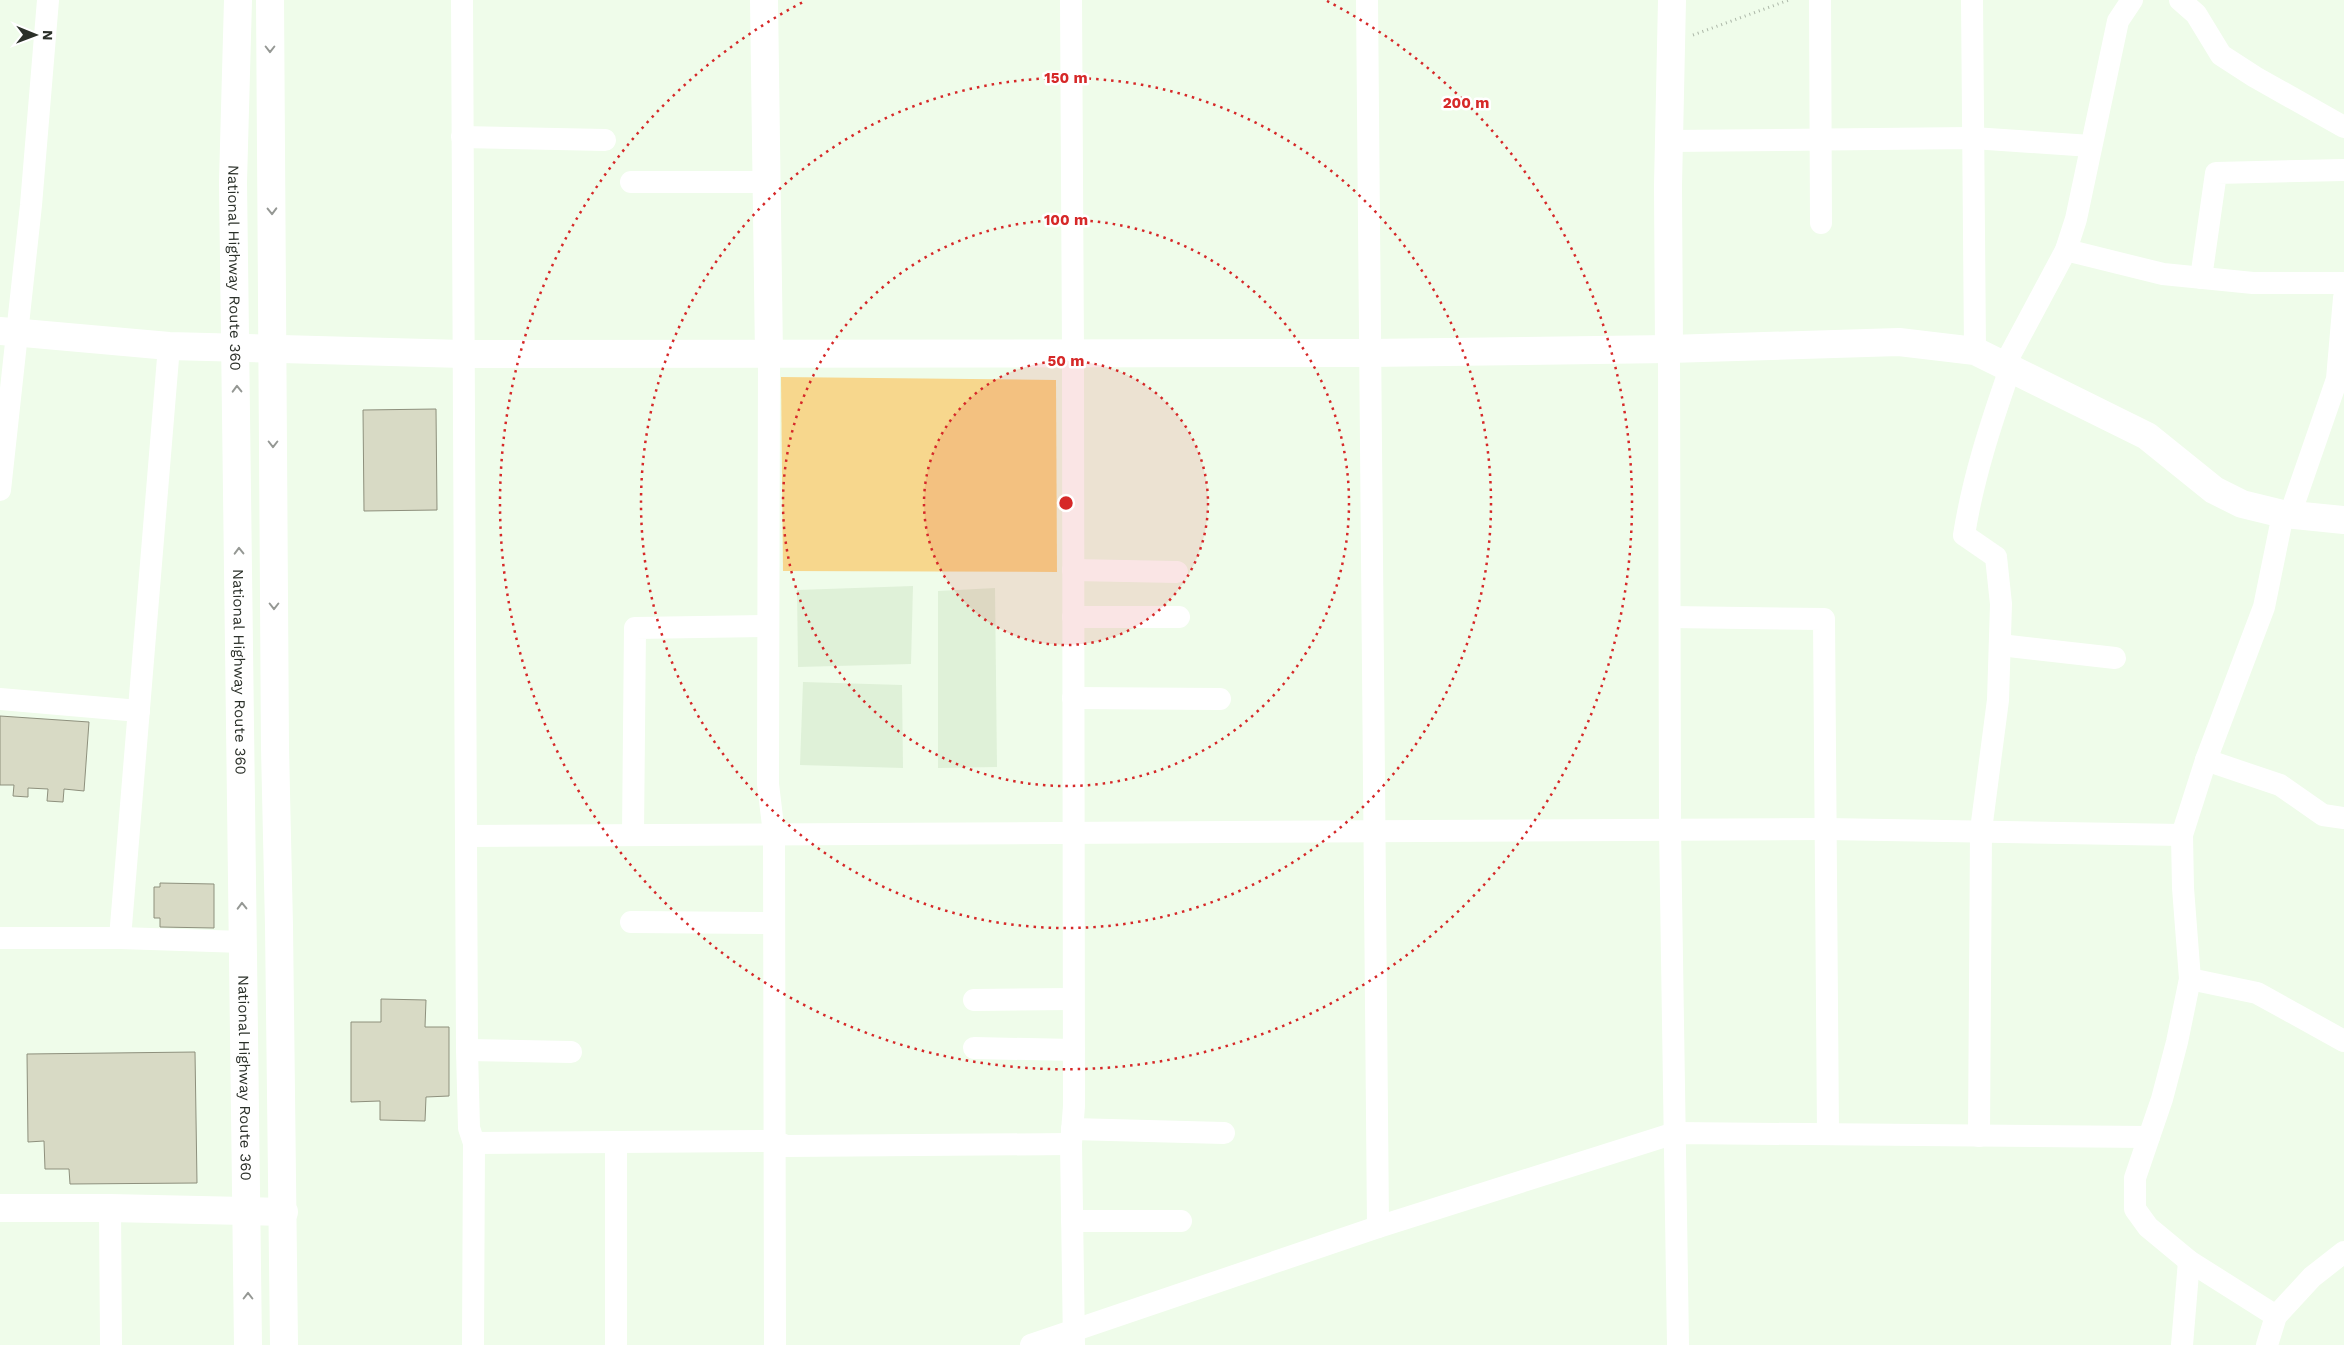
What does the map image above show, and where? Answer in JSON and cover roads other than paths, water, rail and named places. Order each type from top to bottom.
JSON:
[{"type":"main road","name":"National Highway Route 360","points":[[238,0],[233,182],[237,348],[248,1345]]},
{"type":"main road","points":[[270,0],[275,738],[284,1212],[284,1345]]},
{"type":"main road","points":[[764,0],[769,355]]},
{"type":"main road","points":[[1669,349],[1672,0]]},
{"type":"main road","points":[[8,332],[168,346],[463,354],[1369,353],[1669,349],[1899,342],[1975,351],[2148,436],[2214,490],[2242,504],[2284,514],[2344,520]]},
{"type":"main road","points":[[0,1208],[110,1208],[284,1212]]},
{"type":"street","points":[[0,490],[8,332],[31,205],[48,0]]},
{"type":"street","points":[[462,0],[467,1050],[468,1128],[474,1143],[473,1345]]},
{"type":"street","points":[[1070,0],[1073,353],[1074,1050],[1072,1221],[1074,1338]]},
{"type":"street","points":[[1367,0],[1378,1227]]},
{"type":"street","points":[[1820,0],[1821,224]]},
{"type":"street","points":[[1972,0],[1975,351]]},
{"type":"street","points":[[1979,1136],[1981,830],[1998,700],[2001,604],[1996,557],[1964,535],[1967,513],[2007,367],[2066,250],[2076,219],[2118,21],[2132,0]]},
{"type":"street","points":[[2180,0],[2196,14],[2221,55],[2255,77],[2344,127]]},
{"type":"street","points":[[462,137],[605,140]]},
{"type":"street","points":[[1670,141],[1973,138],[2091,146]]},
{"type":"street","points":[[2202,278],[2216,173],[2344,170]]},
{"type":"street","points":[[631,182],[767,182]]},
{"type":"street","points":[[2066,250],[2163,274],[2253,283],[2344,283]]},
{"type":"street","points":[[2276,1316],[2189,1261],[2148,1227],[2135,1210],[2136,1178],[2177,1042],[2190,979],[2183,888],[2182,835],[2206,760],[2264,607],[2284,514],[2292,509],[2337,379],[2344,298]]},
{"type":"street","points":[[120,938],[168,346]]},
{"type":"street","points":[[1669,349],[1670,829],[1678,1345]]},
{"type":"street","points":[[769,355],[768,784],[774,834],[775,1345]]},
{"type":"street","points":[[1073,570],[1177,572]]},
{"type":"street","points":[[1073,618],[1179,617]]},
{"type":"street","points":[[1670,617],[1824,619],[1828,1134]]},
{"type":"street","points":[[633,835],[635,628],[768,626]]},
{"type":"street","points":[[2000,645],[2115,658]]},
{"type":"street","points":[[1073,698],[1220,699]]},
{"type":"street","points":[[0,699],[139,712]]},
{"type":"street","points":[[2206,760],[2280,785],[2323,815],[2344,818]]},
{"type":"street","points":[[467,836],[1826,828],[2182,835]]},
{"type":"street","points":[[631,922],[774,923]]},
{"type":"street","points":[[0,938],[120,938],[243,942]]},
{"type":"street","points":[[2190,979],[2257,993],[2344,1040]]},
{"type":"street","points":[[974,1000],[1073,999]]},
{"type":"street","points":[[974,1048],[1074,1050]]},
{"type":"street","points":[[467,1050],[571,1052]]},
{"type":"street","points":[[474,1143],[774,1141],[786,1146],[1072,1136],[1224,1133]]},
{"type":"street","points":[[1031,1345],[1074,1338],[1378,1227],[1675,1133],[2149,1136]]},
{"type":"street","points":[[616,1142],[616,1345]]},
{"type":"street","points":[[110,1208],[111,1345]]},
{"type":"street","points":[[1072,1221],[1181,1221]]},
{"type":"street","points":[[2267,1345],[2276,1316],[2312,1277],[2344,1252]]},
{"type":"street","points":[[2182,1345],[2189,1261]]}]
